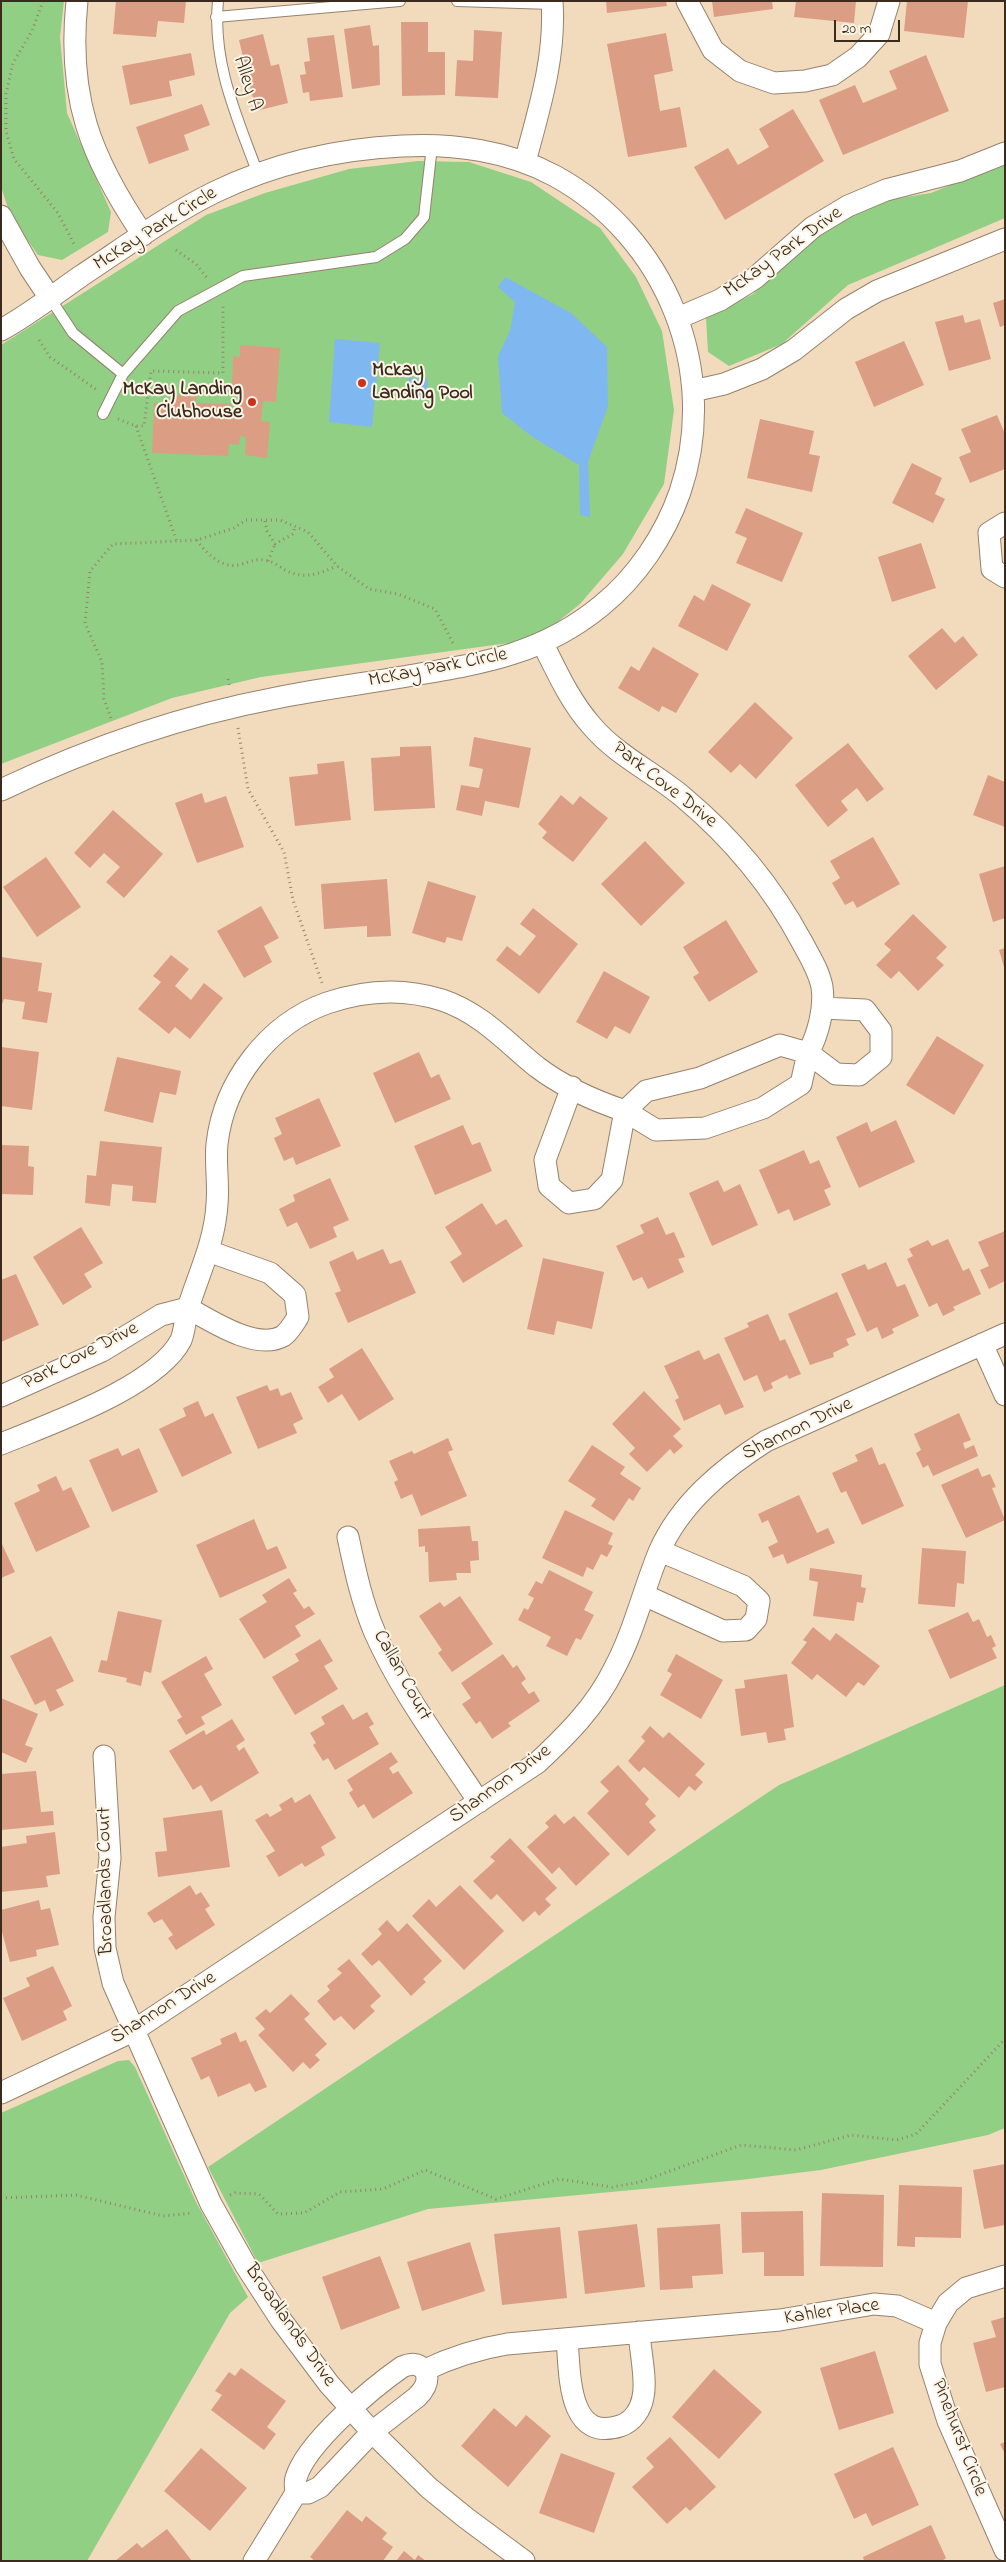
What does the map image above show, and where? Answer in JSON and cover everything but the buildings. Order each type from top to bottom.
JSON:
[{"type":"street","points":[[77,1],[74,32],[74,68],[81,108],[91,142],[107,179],[143,235]]},
{"type":"street","points":[[687,1],[713,50],[740,71],[774,83],[805,81],[832,75],[858,57],[879,34],[889,1]]},
{"type":"street","points":[[525,162],[547,79],[552,44],[552,3]]},
{"type":"street","name":"McKay Park Circle","points":[[1,330],[22,318],[143,235],[214,193],[258,174],[298,161],[347,151],[404,146],[432,146],[486,151],[525,162],[554,176],[588,197],[616,221],[640,249],[663,283],[678,318],[689,357],[693,391],[693,438],[686,474],[674,508],[654,545],[630,578],[604,604],[575,626],[543,644],[509,657],[475,665],[273,698],[195,716],[120,740],[45,769],[1,790]]},
{"type":"street","name":"McKay Park Drive","points":[[678,318],[720,300],[754,278],[814,227],[848,206],[886,190],[960,171],[1005,153]]},
{"type":"street","points":[[1,216],[30,268],[50,298]]},
{"type":"street","points":[[693,391],[724,384],[762,368],[794,350],[846,309],[878,291],[1005,238]]},
{"type":"street","points":[[1005,523],[989,533],[992,569],[1005,577]]},
{"type":"street","name":"Park Cove Drive","points":[[1,1444],[121,1392],[162,1364],[181,1339],[188,1308],[213,1237],[218,1203],[218,1143],[223,1117],[233,1090],[250,1061],[267,1041],[288,1023],[316,1007],[347,996],[380,992],[410,993],[442,1000],[492,1026],[539,1068],[591,1098],[625,1110],[656,1130],[705,1128],[763,1108],[801,1084],[808,1053],[815,1040],[822,1008],[822,987],[815,967],[789,917],[757,871],[724,834],[682,796],[613,747],[591,726],[569,695],[543,644]]},
{"type":"street","points":[[572,1087],[545,1160],[549,1186],[570,1204],[594,1198],[612,1180],[625,1110],[646,1091],[700,1078],[780,1045],[808,1053],[836,1074],[859,1075],[881,1057],[881,1031],[865,1010],[822,1008]]},
{"type":"street","points":[[188,1308],[219,1326],[260,1341],[284,1336],[298,1317],[295,1295],[270,1273],[208,1251]]},
{"type":"street","name":"Park Cove Drive","points":[[1,1396],[102,1350],[161,1315],[188,1308]]},
{"type":"street","name":"Shannon Drive","points":[[1,2093],[134,2031],[537,1763],[568,1734],[595,1702],[614,1671],[660,1551],[680,1517],[706,1486],[736,1460],[766,1441],[1005,1334]]},
{"type":"street","points":[[982,1344],[1005,1396]]},
{"type":"street","name":"Callan Court","points":[[348,1537],[359,1585],[374,1632],[411,1700],[479,1802]]},
{"type":"street","points":[[644,1595],[723,1631],[746,1630],[756,1619],[759,1602],[743,1586],[660,1551]]},
{"type":"street","name":"Broadlands Court","points":[[104,1756],[110,1858],[104,1917],[105,1948],[113,1983],[134,2031]]},
{"type":"street","name":"Broadlands Drive","points":[[134,2031],[211,2204],[246,2266],[281,2320],[350,2410],[372,2432],[429,2488],[524,2561]]},
{"type":"street","points":[[936,2322],[948,2303],[966,2288],[1005,2276]]},
{"type":"street","name":"Kahler Place","points":[[425,2370],[451,2357],[478,2349],[639,2332],[780,2320],[874,2304],[897,2306],[936,2322]]},
{"type":"street","name":"Pinehurst Circle","points":[[936,2322],[930,2343],[930,2364],[948,2421],[1005,2550]]},
{"type":"street","points":[[567,2339],[573,2402],[587,2422],[599,2427],[611,2428],[623,2425],[633,2418],[640,2408],[644,2395],[639,2332]]},
{"type":"street","points":[[254,2561],[296,2493],[295,2480],[316,2445],[350,2410],[402,2367],[418,2364],[425,2370],[427,2382],[423,2390],[372,2432],[320,2487],[308,2492],[296,2493]]},
{"type":"lane","name":"Alley A","points":[[218,1],[216,17],[218,50],[224,79],[258,174]]},
{"type":"lane","points":[[216,17],[400,1]]},
{"type":"lane","points":[[457,1],[552,3]]},
{"type":"lane","points":[[103,414],[123,374],[178,311],[243,276],[376,257],[405,239],[424,217],[432,146]]},
{"type":"lane","points":[[50,298],[73,333],[123,374]]},
{"type":"path","points":[[43,1],[32,31],[13,63],[6,94],[6,131],[14,159],[58,213],[75,246]]},
{"type":"path","points":[[38,340],[50,357],[100,392],[118,420],[136,426],[144,426],[151,371],[223,373],[223,301],[196,264],[176,250]]},
{"type":"path","points":[[136,426],[176,542]]},
{"type":"path","points":[[111,718],[104,699],[102,662],[85,623],[90,571],[113,544],[197,540],[234,528],[246,520],[280,520],[308,532],[337,566],[369,589],[398,594],[435,609],[454,645]]},
{"type":"path","points":[[265,521],[276,544]]},
{"type":"path","points":[[268,561],[276,544],[293,534],[295,526]]},
{"type":"path","points":[[197,540],[203,551],[225,564],[238,566],[250,560],[268,561],[287,572],[312,577],[337,566]]},
{"type":"path","points":[[228,679],[248,789],[284,852],[293,900],[328,1003]]},
{"type":"path","points":[[1,2198],[76,2196],[163,2216],[196,2212],[235,2193],[259,2194],[278,2214],[304,2214],[340,2192],[383,2189],[425,2170],[496,2199],[558,2179],[612,2187],[640,2182],[741,2145],[796,2150],[851,2135],[897,2140],[916,2134],[1005,2039]]},
{"type":"green space","points":[[1,1],[64,1],[60,37],[67,113],[111,212],[108,232],[62,260],[38,255],[11,217],[1,187]]},
{"type":"green space","points":[[418,161],[469,162],[531,182],[600,228],[636,277],[662,331],[674,410],[664,484],[623,554],[580,604],[550,628],[516,642],[261,677],[172,698],[1,764],[1,345],[206,215],[265,193],[349,169]]},
{"type":"green space","points":[[1005,163],[1005,218],[848,285],[782,344],[729,366],[708,352],[706,318],[753,294],[818,232],[875,202],[931,193]]},
{"type":"green space","points":[[1005,1685],[1005,2128],[988,2135],[821,2170],[740,2180],[428,2209],[258,2263],[208,2167],[779,1785]]},
{"type":"green space","points":[[129,2060],[135,2067],[196,2202],[248,2297],[230,2313],[87,2561],[1,2561],[1,2113],[118,2061]]},
{"type":"water","points":[[505,277],[571,313],[607,347],[608,406],[588,462],[590,517],[580,515],[579,465],[534,438],[502,413],[498,356],[510,331],[515,302],[498,287]]},
{"type":"water","points":[[335,339],[380,343],[372,427],[329,422]]},
{"type":"water","points":[[409,378],[428,379],[426,400],[407,398]]},
{"type":"place","name":"Mckay Landing Pool","points":[[362,383]]},
{"type":"place","name":"McKay Landing Clubhouse","points":[[252,402]]}]
